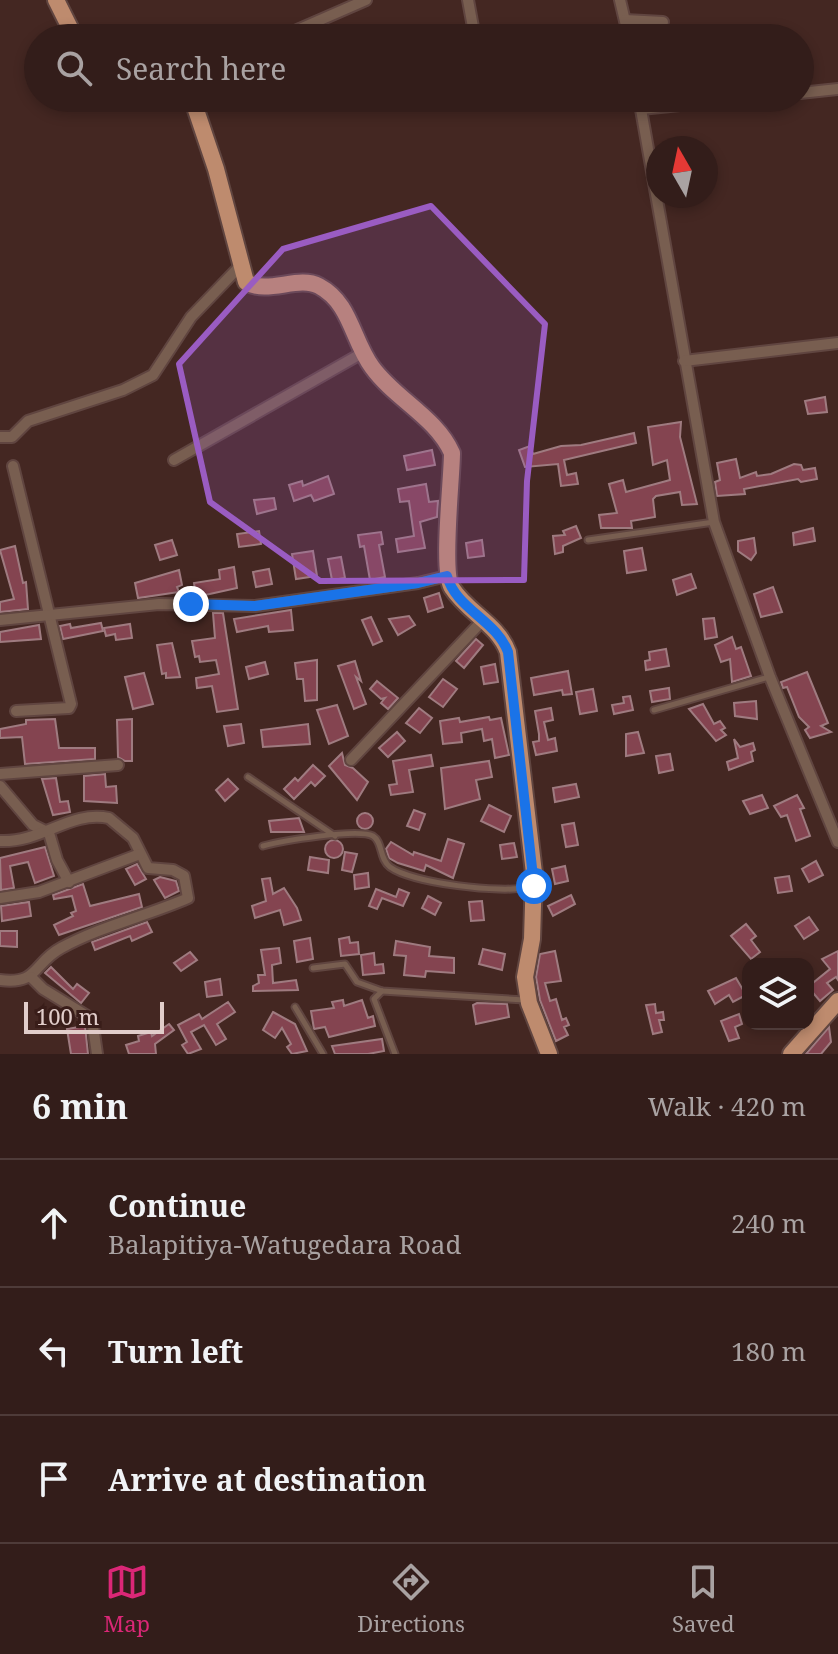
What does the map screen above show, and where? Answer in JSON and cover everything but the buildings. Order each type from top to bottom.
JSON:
[{"type":"main road","points":[[56,0],[71,24]]},
{"type":"main road","points":[[197,112],[216,169],[246,282],[255,287],[314,283],[333,295],[364,352],[391,389],[444,436],[452,453],[447,576],[451,588],[502,636],[508,652],[534,886],[532,939],[525,977],[529,1001],[549,1054]]},
{"type":"main road","points":[[791,1054],[838,1001]]},
{"type":"street","points":[[311,24],[366,0]]},
{"type":"street","points":[[468,0],[472,24]]},
{"type":"street","points":[[620,0],[626,24]]},
{"type":"street","points":[[625,20],[663,22]]},
{"type":"street","points":[[814,92],[838,89]]},
{"type":"street","points":[[641,112],[714,522],[770,677],[838,842]]},
{"type":"street","points":[[0,437],[12,437],[28,421],[123,390],[153,375],[191,317],[241,265]]},
{"type":"street","points":[[684,361],[838,343]]},
{"type":"street","points":[[174,460],[364,352]]},
{"type":"street","points":[[13,466],[71,704],[69,708],[49,712],[16,711]]},
{"type":"street","points":[[0,620],[159,604],[255,606],[418,583],[447,576]]},
{"type":"street","points":[[351,760],[483,620]]},
{"type":"street","points":[[0,774],[118,765]]},
{"type":"street","points":[[0,786],[33,825],[49,833],[57,860],[69,882]]},
{"type":"street","points":[[0,841],[14,842],[49,833],[69,820],[109,818],[133,838],[148,868],[173,870],[184,876],[188,898],[59,948],[31,977],[16,983],[0,980]]},
{"type":"street","points":[[0,898],[69,882],[140,854]]},
{"type":"street","points":[[31,977],[43,989],[92,1019],[97,1054]]},
{"type":"lane","points":[[588,540],[714,522]]},
{"type":"lane","points":[[654,710],[770,677]]},
{"type":"lane","points":[[248,777],[335,836]]},
{"type":"lane","points":[[263,846],[335,836],[371,835],[377,840],[382,859],[391,869],[451,885],[514,891],[534,886]]},
{"type":"lane","points":[[313,968],[345,964],[357,982],[382,991],[529,1001]]},
{"type":"lane","points":[[382,991],[374,999],[395,1054]]},
{"type":"lane","points":[[295,1007],[323,1054]]},
{"type":"highlighted area","points":[[431,206],[545,324],[527,481],[524,580],[320,581],[210,502],[179,364],[283,249]]},
{"type":"route","points":[[191,604],[255,606],[418,583],[447,576],[451,588],[461,600],[502,636],[508,652],[534,886]]}]
